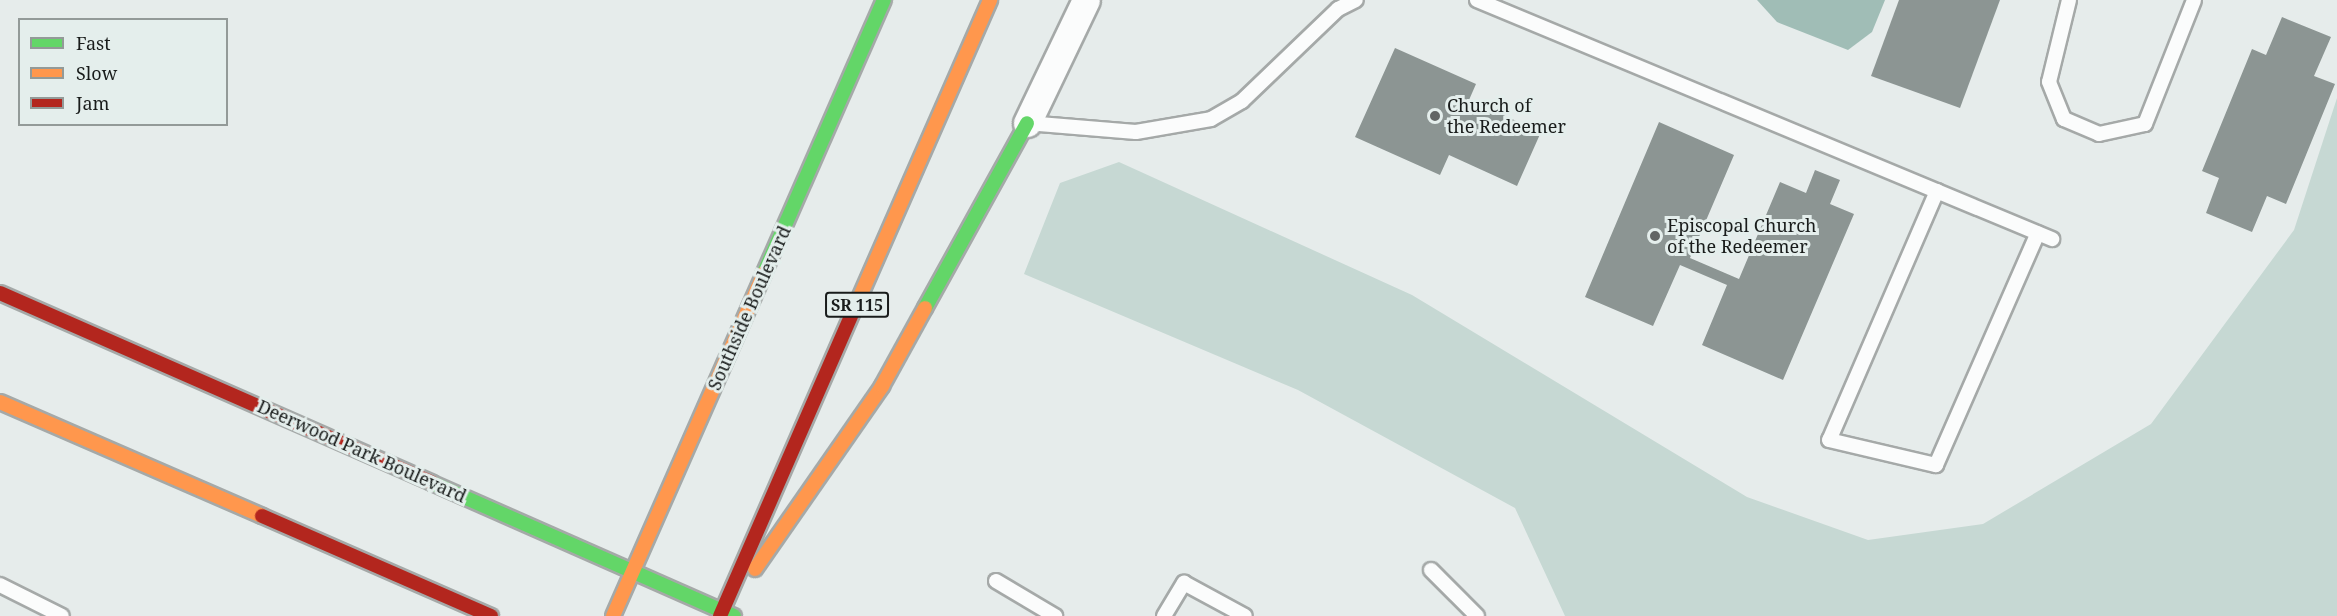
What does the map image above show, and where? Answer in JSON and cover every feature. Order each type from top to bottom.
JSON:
[{"type":"main road","name":"Southside Boulevard","points":[[614,616],[884,0]]},
{"type":"main road","name":"SR 115","points":[[726,614],[990,0]]},
{"type":"main road","points":[[726,614],[882,386],[1027,123]]},
{"type":"main road","name":"Deerwood Park Boulevard","points":[[0,293],[726,614]]},
{"type":"main road","points":[[0,402],[491,616]]},
{"type":"street","points":[[1027,123],[1086,0]]},
{"type":"lane","points":[[1027,123],[1136,132],[1211,120],[1242,101],[1338,9],[1356,0]]},
{"type":"lane","points":[[1477,0],[2052,239]]},
{"type":"lane","points":[[2069,0],[2049,82],[2064,119],[2099,134],[2145,124],[2194,0]]},
{"type":"lane","points":[[1936,191],[1829,440],[1936,465],[2038,233]]},
{"type":"lane","points":[[1431,570],[1477,616]]},
{"type":"lane","points":[[996,581],[1055,616]]},
{"type":"lane","points":[[1164,616],[1184,583],[1245,616]]},
{"type":"lane","points":[[0,585],[62,616]]},
{"type":"shaded area","points":[[1757,0],[1885,0],[1872,32],[1848,50],[1777,22]]},
{"type":"shaded area","points":[[2337,98],[2337,616],[1565,616],[1515,508],[1298,390],[1024,274],[1060,183],[1119,162],[1412,295],[1747,497],[1868,540],[1983,524],[2151,424],[2294,230]]},
{"type":"building","points":[[1899,0],[2000,0],[1960,108],[1871,76]]},
{"type":"building","points":[[2282,17],[2331,37],[2314,76],[2335,84],[2286,204],[2267,196],[2252,232],[2206,213],[2219,178],[2202,171],[2252,49],[2266,55]]},
{"type":"building","name":"Church of the Redeemer","points":[[1395,48],[1476,84],[1469,100],[1541,132],[1517,186],[1449,155],[1440,175],[1355,137]]},
{"type":"building","name":"Episcopal Church of the Redeemer","points":[[1659,122],[1734,155],[1690,258],[1739,279],[1780,182],[1806,193],[1815,170],[1840,180],[1830,204],[1854,214],[1783,380],[1702,345],[1727,285],[1680,265],[1653,326],[1585,297]]},
{"type":"traffic: fast","points":[[764,273],[884,0]]},
{"type":"traffic: fast","points":[[925,308],[1027,123]]},
{"type":"traffic: fast","points":[[432,483],[734,616]]},
{"type":"traffic: slow","points":[[854,310],[990,0]]},
{"type":"traffic: slow","points":[[613,616],[764,273]]},
{"type":"traffic: slow","points":[[755,569],[882,386],[925,308]]},
{"type":"traffic: slow","points":[[0,402],[262,516]]},
{"type":"traffic: jam","points":[[0,293],[432,483]]},
{"type":"traffic: jam","points":[[720,616],[854,310]]},
{"type":"traffic: jam","points":[[262,516],[491,616]]},
{"type":"place","name":"Church of the Redeemer","points":[[1435,116]]},
{"type":"place","name":"Episcopal Church of the Redeemer","points":[[1655,236]]}]
